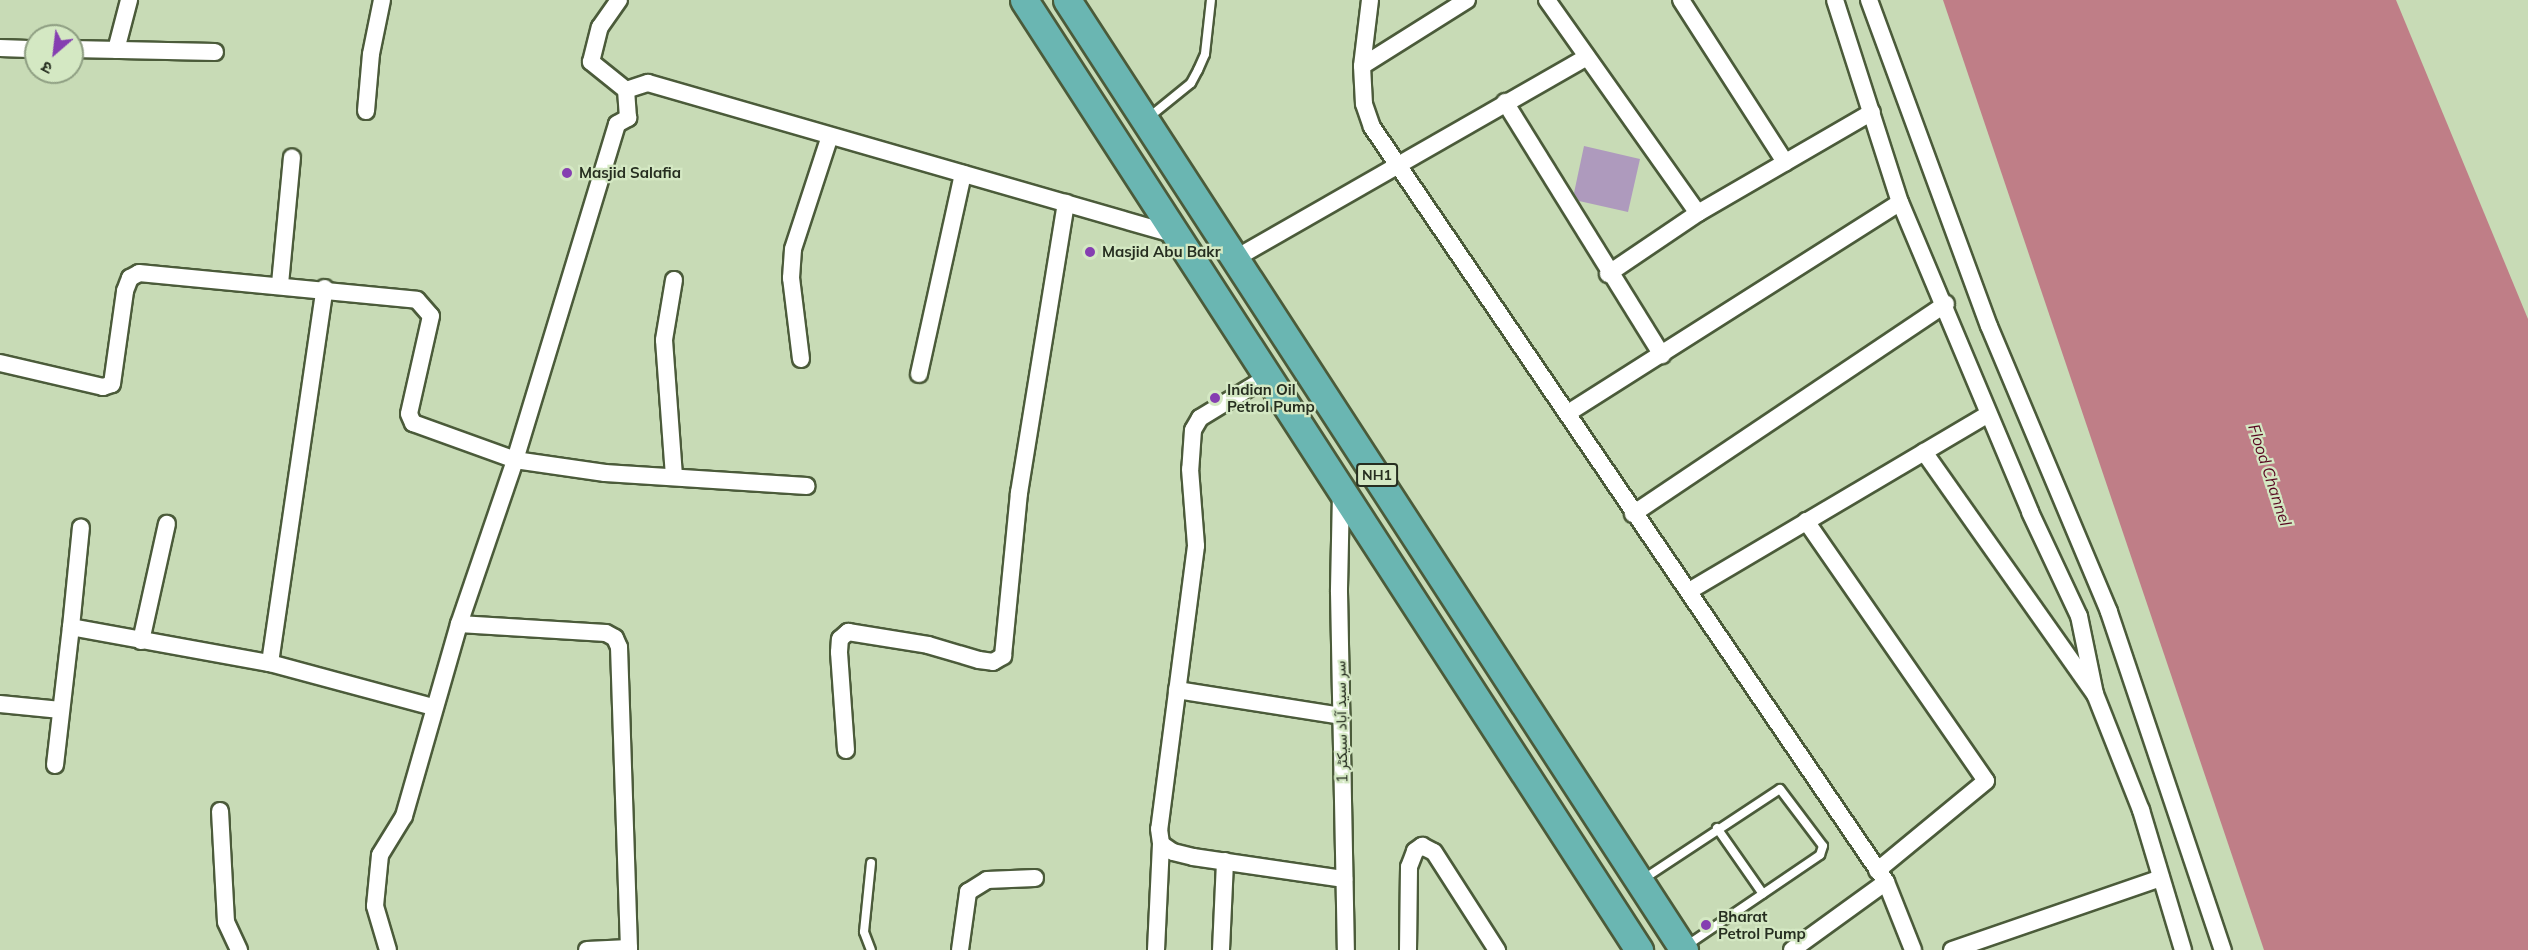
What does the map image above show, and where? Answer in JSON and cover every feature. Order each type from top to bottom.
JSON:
[{"type":"highway","name":"NH1","points":[[1024,0],[1269,375],[1341,493],[1639,950]]},
{"type":"highway","name":"NH1","points":[[1067,0],[1684,949]]},
{"type":"street","points":[[116,50],[129,0]]},
{"type":"street","points":[[366,111],[371,54],[382,0]]},
{"type":"street","points":[[388,950],[375,906],[376,874],[380,855],[404,816],[459,624],[514,460],[617,124],[628,118],[626,90],[591,62],[600,27],[619,0]]},
{"type":"street","points":[[1370,0],[1362,66],[1364,104],[1372,127],[1568,412],[1633,514],[1689,591],[1881,877],[1914,950]]},
{"type":"street","points":[[1362,66],[1467,0]]},
{"type":"street","points":[[1547,0],[1698,213]]},
{"type":"street","points":[[1681,0],[1785,162]]},
{"type":"street","points":[[1835,0],[1900,201],[1946,304],[1988,414],[2079,616],[2095,694],[2141,810],[2183,950]]},
{"type":"street","points":[[1869,0],[1989,326],[2109,612],[2223,950]]},
{"type":"street","points":[[0,48],[24,49]]},
{"type":"street","points":[[84,49],[216,52]]},
{"type":"street","points":[[1236,258],[1396,164],[1587,57]]},
{"type":"street","points":[[626,90],[648,83],[1177,235]]},
{"type":"street","points":[[1505,102],[1608,274],[1662,355]]},
{"type":"street","points":[[1608,274],[1698,213],[1872,112]]},
{"type":"street","points":[[801,359],[791,278],[793,249],[830,136]]},
{"type":"street","points":[[280,284],[292,158]]},
{"type":"street","points":[[919,374],[963,174]]},
{"type":"street","points":[[1568,412],[1662,355],[1900,201]]},
{"type":"street","points":[[846,750],[839,652],[840,639],[848,632],[928,645],[979,660],[993,662],[1003,656],[1019,493],[1066,203]]},
{"type":"street","points":[[0,363],[103,387],[112,384],[125,291],[130,278],[139,273],[325,288],[417,300],[426,306],[432,316],[409,414],[412,423],[514,460],[605,473],[807,486]]},
{"type":"street","points":[[674,280],[664,340],[674,477]]},
{"type":"street","points":[[270,663],[325,288]]},
{"type":"street","points":[[1633,514],[1946,304]]},
{"type":"street","points":[[1156,950],[1161,844],[1159,829],[1196,546],[1190,469],[1193,430],[1200,418],[1269,375]]},
{"type":"street","points":[[1689,591],[1988,414]]},
{"type":"street","points":[[1924,452],[2095,694]]},
{"type":"street","name":"سر سید آباد سیکٹر 1","points":[[1341,493],[1341,716],[1346,950]]},
{"type":"street","points":[[1792,950],[1881,877],[1986,781],[1806,521]]},
{"type":"street","points":[[141,641],[167,524]]},
{"type":"street","points":[[55,765],[81,527]]},
{"type":"street","points":[[459,624],[606,633],[615,638],[619,647],[629,949],[588,950]]},
{"type":"street","points":[[71,627],[270,663],[434,707]]},
{"type":"street","points":[[1177,690],[1341,716]]},
{"type":"street","points":[[0,704],[62,710]]},
{"type":"street","points":[[220,811],[226,922],[239,950]]},
{"type":"street","points":[[1161,844],[1173,852],[1344,879]]},
{"type":"street","points":[[1408,950],[1409,867],[1414,851],[1422,846],[1434,852],[1497,950]]},
{"type":"street","points":[[1221,950],[1225,861]]},
{"type":"street","points":[[960,950],[968,892],[987,880],[1035,878]]},
{"type":"street","points":[[1952,950],[2161,878]]},
{"type":"lane","points":[[1146,120],[1191,83],[1205,54],[1211,0]]},
{"type":"lane","points":[[1641,880],[1717,828],[1780,789],[1823,846],[1820,855],[1684,949]]},
{"type":"lane","points":[[1717,828],[1763,894]]},
{"type":"lane","points":[[871,863],[864,932],[871,950]]},
{"type":"water","name":"Flood Channel","points":[[1943,0],[2396,0],[2528,319],[2528,950],[2264,950]]},
{"type":"building","points":[[1584,146],[1640,159],[1628,212],[1579,201],[1574,193]]},
{"type":"place","name":"Masjid Salafia","points":[[567,173]]},
{"type":"place","name":"Masjid Abu Bakr","points":[[1090,252]]},
{"type":"place","name":"Indian Oil Petrol Pump","points":[[1215,398]]},
{"type":"place","name":"Bharat Petrol Pump","points":[[1706,925]]}]
